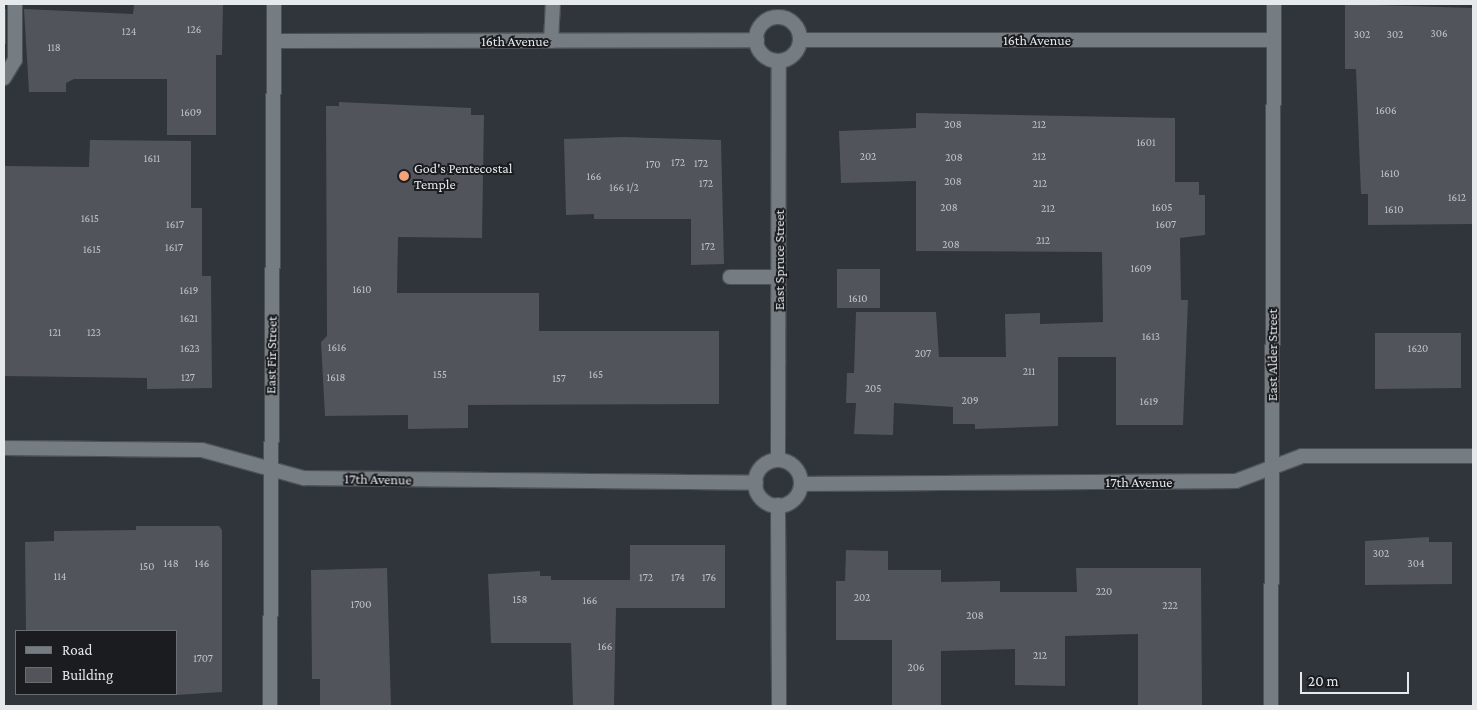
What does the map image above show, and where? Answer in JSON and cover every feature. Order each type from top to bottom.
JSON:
[{"type":"street","points":[[4,78],[15,60],[16,4]]},
{"type":"street","name":"East Fir Street","points":[[270,706],[274,4]]},
{"type":"street","points":[[552,41],[553,4]]},
{"type":"street","name":"East Alder Street","points":[[1271,706],[1274,4]]},
{"type":"street","points":[[779,11],[795,25],[800,40],[796,52],[779,61],[764,56],[757,40],[763,24],[779,11]]},
{"type":"street","name":"16th Avenue","points":[[274,41],[757,40]]},
{"type":"street","name":"16th Avenue","points":[[800,40],[1274,40]]},
{"type":"street","name":"East Spruce Street","points":[[778,460],[779,61]]},
{"type":"street","points":[[730,277],[779,277]]},
{"type":"street","name":"17th Avenue","points":[[4,448],[202,450],[304,478],[756,483]]},
{"type":"street","name":"17th Avenue","points":[[800,484],[1236,481],[1302,456],[1473,456]]},
{"type":"street","points":[[778,460],[795,467],[800,484],[791,502],[778,505],[762,498],[756,483],[763,466],[778,460]]},
{"type":"street","points":[[778,505],[779,706]]},
{"type":"building","points":[[223,4],[222,55],[216,55],[216,135],[167,135],[167,79],[74,79],[66,83],[66,92],[29,92],[24,9],[133,14],[134,5]]},
{"type":"building","points":[[1345,4],[1473,8],[1473,224],[1368,225],[1368,194],[1361,194],[1356,69],[1345,69]]},
{"type":"building","points":[[4,9],[6,9],[6,44],[4,44]]},
{"type":"building","points":[[339,102],[471,108],[471,115],[484,115],[482,238],[398,237],[397,293],[539,293],[539,331],[719,331],[719,404],[468,405],[468,428],[408,429],[408,415],[325,416],[321,342],[327,336],[326,106],[339,106]]},
{"type":"building","points":[[916,113],[1175,118],[1175,182],[1199,182],[1199,195],[1205,195],[1205,235],[1180,238],[1181,300],[1188,300],[1183,425],[1116,425],[1116,357],[1058,357],[1058,426],[975,429],[975,424],[953,424],[953,407],[894,403],[893,435],[854,434],[856,403],[846,403],[847,373],[854,373],[856,312],[936,312],[939,357],[1006,357],[1005,314],[1040,313],[1040,324],[1103,322],[1102,252],[916,251],[916,181],[841,183],[839,131],[916,128]]},
{"type":"building","points":[[622,137],[721,140],[724,264],[691,265],[691,219],[594,219],[594,214],[566,215],[564,139]]},
{"type":"building","points":[[90,140],[191,141],[191,208],[202,208],[202,276],[211,276],[212,388],[147,389],[147,378],[4,376],[4,166],[89,167]]},
{"type":"building","points":[[837,269],[880,269],[880,308],[837,308]]},
{"type":"building","points":[[1375,333],[1461,333],[1461,388],[1375,389]]},
{"type":"building","points":[[136,526],[219,526],[222,530],[222,692],[178,695],[178,630],[26,630],[25,542],[54,541],[54,531],[136,530]]},
{"type":"building","points":[[1429,537],[1429,542],[1452,542],[1452,584],[1365,585],[1365,541]]},
{"type":"building","points":[[630,545],[725,545],[725,608],[616,608],[614,706],[573,706],[571,643],[491,643],[488,574],[540,571],[540,576],[551,576],[551,580],[630,580]]},
{"type":"building","points":[[846,550],[888,551],[888,570],[941,570],[941,582],[1000,581],[1000,592],[1077,592],[1076,568],[1201,568],[1202,706],[1138,706],[1138,634],[1065,636],[1065,686],[1015,685],[1015,649],[941,651],[941,706],[892,706],[892,640],[836,640],[836,581],[845,581]]},
{"type":"building","points":[[387,568],[391,706],[320,706],[320,679],[312,679],[311,570]]},
{"type":"place","name":"God's Pentecostal Temple","points":[[404,176]]}]
